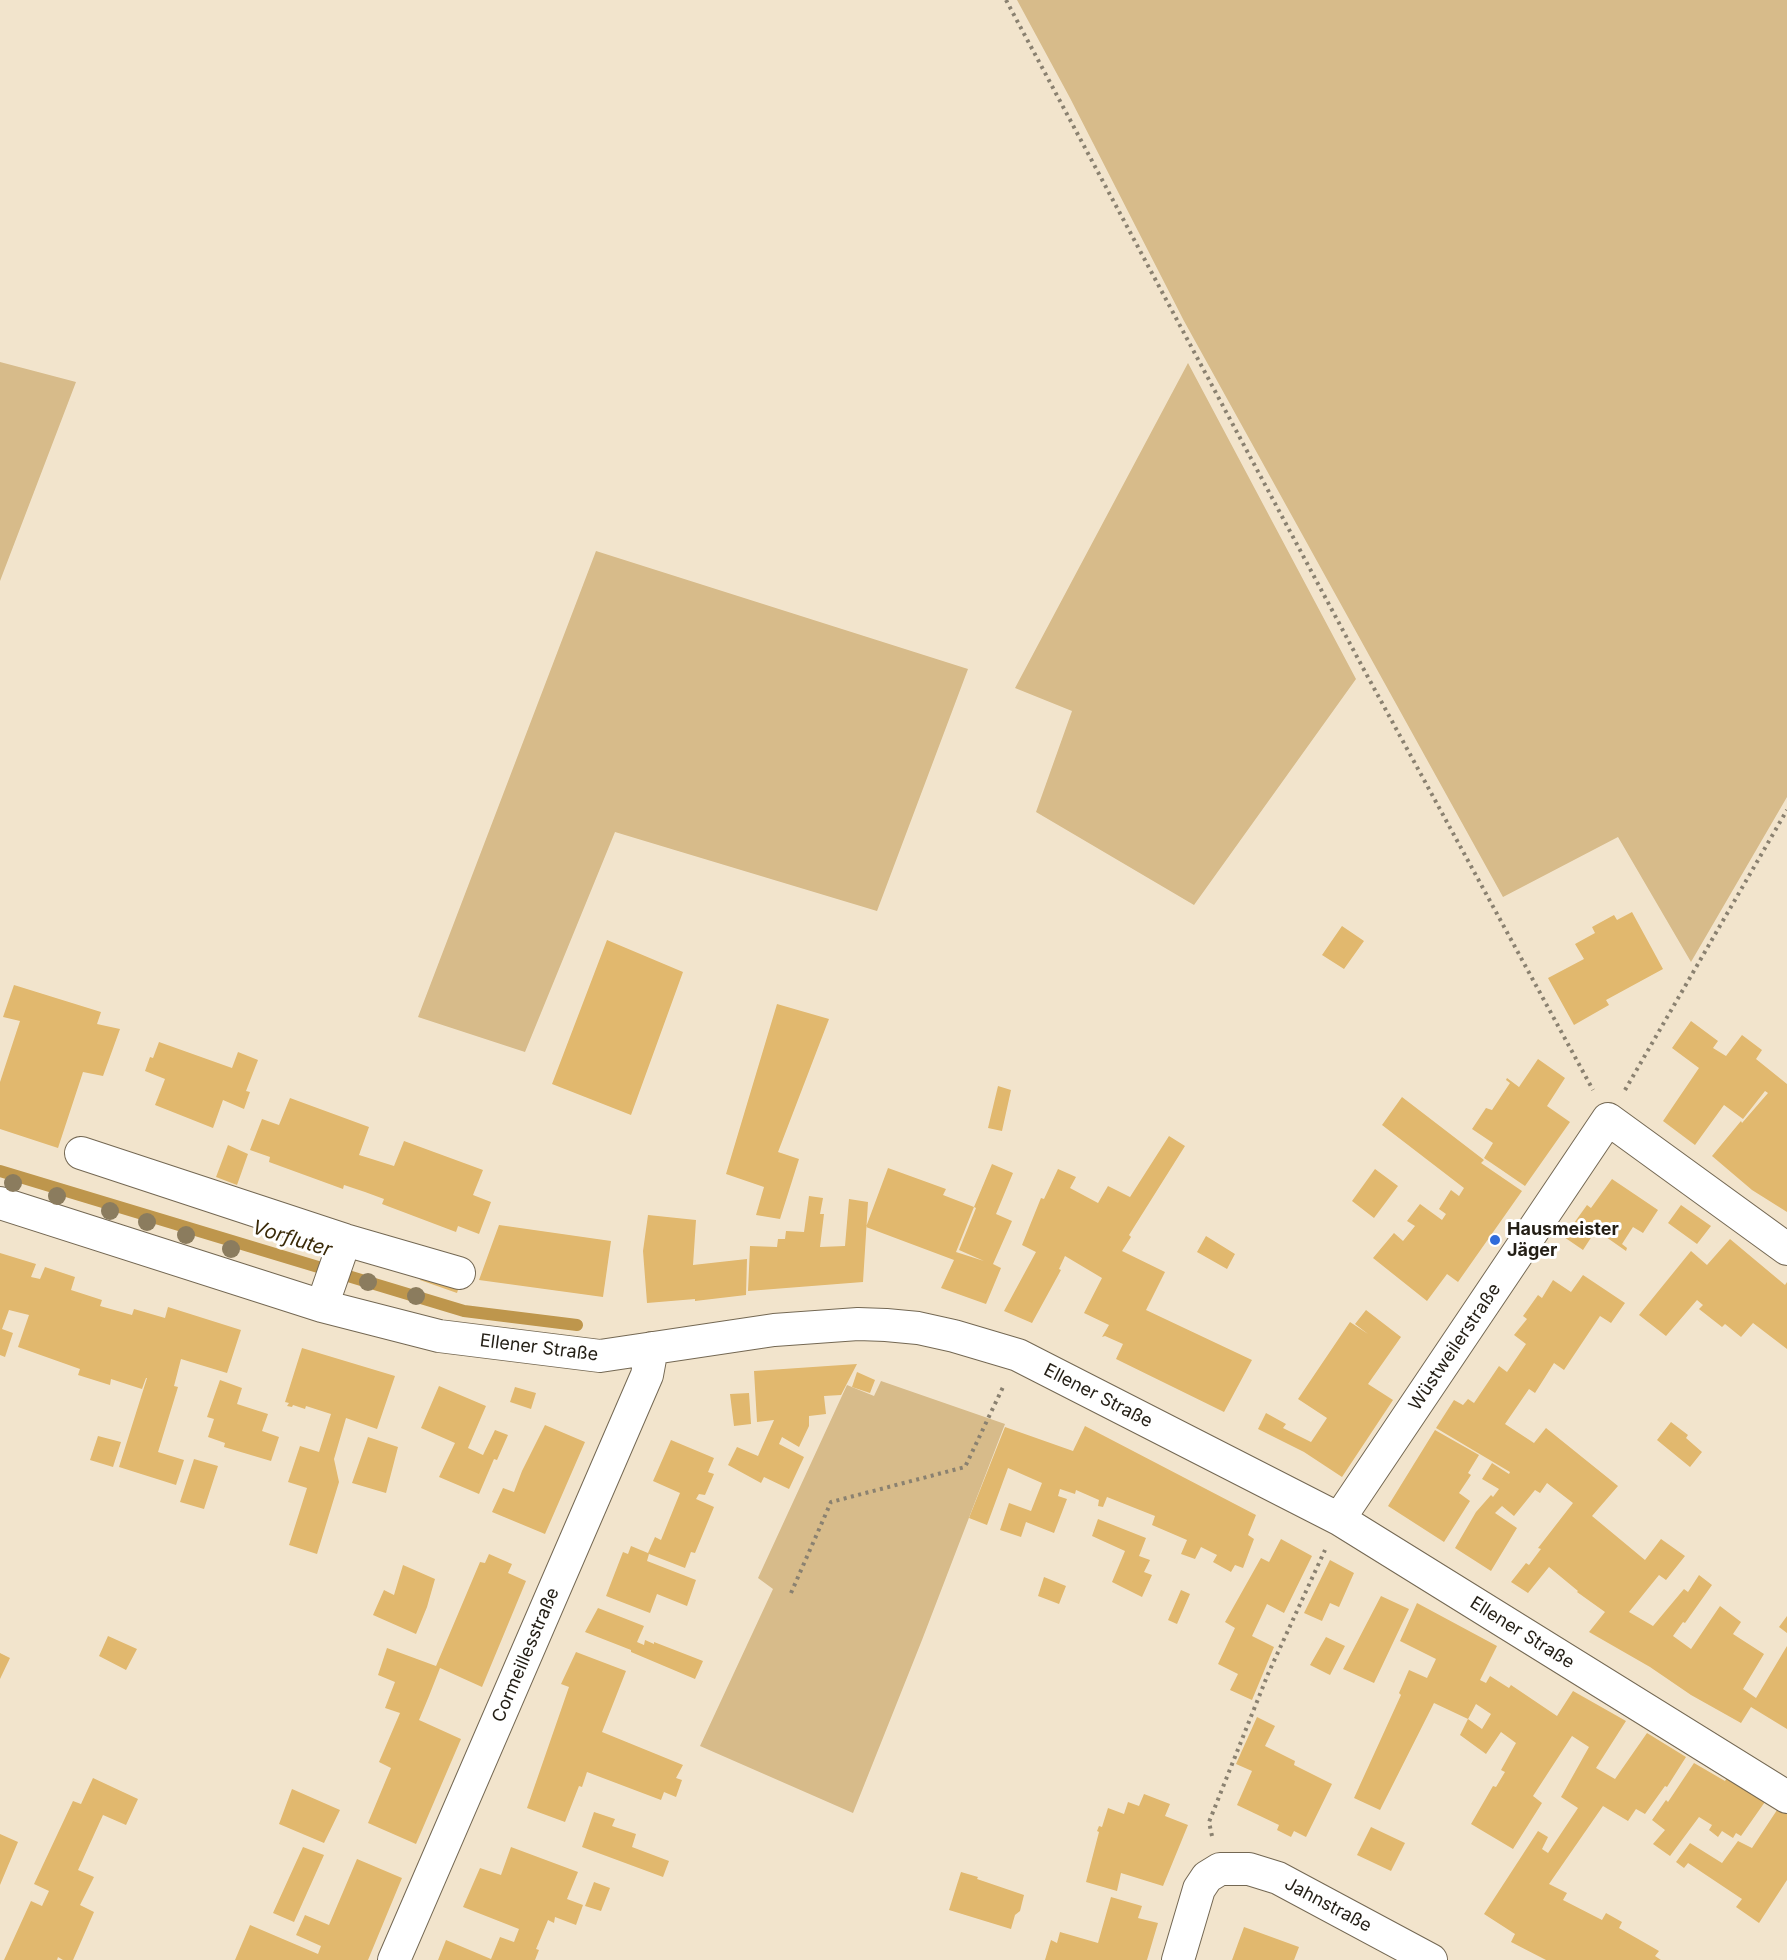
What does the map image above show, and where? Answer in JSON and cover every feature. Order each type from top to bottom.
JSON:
[{"type":"street","points":[[1608,1119],[1787,1248]]},
{"type":"street","name":"Wüstweilerstraße","points":[[1339,1519],[1608,1119]]},
{"type":"street","name":"Ellener Straße","points":[[81,1153],[333,1274],[439,1336],[600,1356],[774,1330],[858,1324],[918,1328],[1018,1355],[1339,1519],[1787,1797]]},
{"type":"street","name":"Ellener Straße","points":[[0,1203],[333,1274],[459,1273]]},
{"type":"street","name":"Cormeillesstraße","points":[[394,1960],[647,1375],[652,1348]]},
{"type":"street","points":[[1178,1960],[1199,1889],[1208,1877],[1220,1869]]},
{"type":"street","name":"Jahnstraße","points":[[1220,1869],[1249,1869],[1278,1878],[1431,1960]]},
{"type":"path","points":[[1006,0],[1352,647],[1608,1119]]},
{"type":"path","points":[[1608,1119],[1787,810]]},
{"type":"path","points":[[791,1593],[831,1502],[965,1467],[1018,1355]]},
{"type":"path","points":[[1220,1869],[1209,1822],[1268,1674],[1339,1519]]},
{"type":"shaded area","points":[[1017,0],[1787,0],[1787,797],[1691,962],[1618,837],[1503,897],[1184,321]]},
{"type":"shaded area","points":[[0,362],[76,382],[0,581]]},
{"type":"shaded area","points":[[1188,363],[1356,679],[1194,905],[1036,812],[1072,711],[1015,688]]},
{"type":"shaded area","points":[[596,551],[968,669],[877,911],[615,832],[525,1052],[418,1017]]},
{"type":"shaded area","points":[[881,1381],[1005,1424],[853,1813],[700,1746],[773,1589],[758,1578],[847,1385],[874,1396]]},
{"type":"building","points":[[1632,912],[1663,969],[1606,1000],[1609,1005],[1574,1025],[1548,978],[1584,959],[1575,944],[1595,933],[1592,927],[1614,915],[1617,920]]},
{"type":"building","points":[[1342,926],[1364,941],[1344,969],[1322,955]]},
{"type":"building","points":[[607,940],[683,972],[631,1115],[552,1084]]},
{"type":"building","points":[[14,985],[101,1012],[97,1024],[120,1029],[103,1076],[83,1072],[58,1148],[0,1129],[0,1082],[20,1021],[3,1017]]},
{"type":"building","points":[[777,1004],[829,1019],[778,1152],[799,1159],[780,1219],[756,1215],[764,1187],[726,1174]]},
{"type":"building","points":[[1691,1021],[1718,1041],[1713,1048],[1726,1056],[1742,1035],[1762,1050],[1756,1059],[1787,1084],[1787,1212],[1752,1190],[1712,1156],[1768,1093],[1765,1091],[1743,1119],[1724,1105],[1695,1145],[1663,1121],[1699,1068],[1672,1048]]},
{"type":"building","points":[[159,1042],[232,1068],[238,1052],[258,1060],[246,1091],[250,1092],[244,1109],[223,1100],[213,1128],[155,1105],[165,1079],[145,1071]]},
{"type":"building","points":[[1538,1059],[1565,1078],[1547,1106],[1570,1122],[1525,1186],[1484,1158],[1493,1143],[1472,1129],[1486,1108],[1492,1110],[1510,1083],[1506,1080],[1507,1078],[1519,1087]]},
{"type":"building","points":[[998,1086],[1011,1090],[1002,1131],[988,1128]]},
{"type":"building","points":[[1402,1097],[1484,1160],[1481,1163],[1522,1191],[1458,1282],[1447,1274],[1427,1301],[1373,1258],[1394,1233],[1403,1241],[1415,1226],[1407,1221],[1420,1204],[1442,1220],[1446,1214],[1439,1209],[1451,1190],[1459,1196],[1464,1188],[1382,1125]]},
{"type":"building","points":[[290,1098],[369,1127],[359,1155],[394,1166],[404,1141],[483,1170],[473,1195],[491,1202],[479,1234],[458,1226],[456,1232],[382,1204],[384,1199],[344,1185],[343,1189],[269,1162],[270,1157],[250,1150],[262,1119],[279,1125]]},
{"type":"building","points":[[1169,1136],[1185,1146],[1129,1235],[1131,1237],[1122,1251],[1165,1272],[1146,1310],[1252,1360],[1224,1412],[1116,1359],[1123,1344],[1105,1336],[1102,1337],[1109,1325],[1084,1313],[1102,1278],[1065,1256],[1059,1269],[1061,1270],[1032,1323],[1004,1311],[1036,1252],[1022,1245],[1041,1198],[1044,1199],[1058,1169],[1076,1177],[1070,1188],[1098,1203],[1108,1186],[1130,1197]]},
{"type":"building","points":[[228,1145],[248,1154],[237,1185],[216,1177]]},
{"type":"building","points":[[992,1164],[1013,1173],[996,1214],[1012,1221],[993,1264],[1001,1268],[986,1304],[941,1288],[954,1260],[866,1227],[888,1168],[946,1189],[943,1195],[974,1207]],"holes":[[[974,1207],[976,1208],[959,1250],[984,1261],[956,1252]]]},
{"type":"building","points":[[1375,1169],[1398,1186],[1374,1218],[1352,1201]]},
{"type":"building","points":[[1612,1179],[1658,1210],[1643,1233],[1633,1227],[1622,1244],[1627,1248],[1626,1251],[1596,1230],[1583,1250],[1564,1237],[1587,1205],[1591,1208]]},
{"type":"building","points":[[809,1196],[823,1198],[820,1214],[824,1214],[820,1247],[845,1246],[849,1199],[868,1202],[863,1282],[748,1291],[750,1246],[777,1247],[778,1239],[785,1239],[786,1231],[804,1232]]},
{"type":"building","points":[[1681,1205],[1711,1226],[1697,1244],[1668,1223]]},
{"type":"building","points":[[648,1215],[696,1220],[693,1265],[747,1259],[746,1295],[695,1301],[695,1299],[647,1303],[643,1251]]},
{"type":"building","points":[[499,1225],[611,1241],[603,1297],[479,1280]]},
{"type":"building","points":[[1206,1236],[1235,1254],[1227,1269],[1197,1252]]},
{"type":"building","points":[[1730,1239],[1785,1285],[1787,1282],[1787,1349],[1753,1323],[1741,1337],[1725,1324],[1722,1327],[1699,1309],[1703,1305],[1697,1300],[1666,1336],[1639,1315],[1691,1251],[1707,1265]]},
{"type":"building","points":[[0,1253],[36,1264],[31,1277],[40,1279],[45,1267],[75,1277],[71,1290],[102,1300],[100,1306],[132,1315],[134,1309],[165,1318],[168,1307],[241,1330],[227,1373],[181,1359],[174,1386],[178,1387],[158,1452],[184,1460],[176,1485],[119,1467],[147,1378],[142,1389],[111,1379],[110,1385],[78,1375],[80,1369],[18,1347],[29,1315],[9,1310],[2,1329],[13,1333],[5,1357],[0,1355]]},
{"type":"building","points":[[425,1264],[462,1277],[457,1293],[420,1280]]},
{"type":"building","points":[[1583,1275],[1625,1303],[1611,1323],[1600,1316],[1564,1370],[1554,1363],[1535,1393],[1529,1389],[1505,1424],[1534,1443],[1546,1428],[1618,1486],[1592,1516],[1645,1560],[1661,1539],[1685,1556],[1666,1580],[1659,1575],[1629,1612],[1653,1626],[1684,1589],[1688,1592],[1699,1575],[1712,1585],[1673,1636],[1691,1649],[1720,1606],[1741,1622],[1733,1634],[1764,1654],[1743,1689],[1756,1698],[1787,1646],[1787,1729],[1751,1707],[1741,1723],[1589,1632],[1605,1612],[1577,1592],[1549,1567],[1528,1593],[1511,1582],[1526,1563],[1529,1565],[1541,1549],[1538,1548],[1573,1503],[1547,1483],[1540,1493],[1535,1490],[1514,1516],[1502,1506],[1495,1513],[1517,1528],[1491,1571],[1455,1548],[1476,1512],[1499,1489],[1482,1479],[1492,1463],[1509,1474],[1510,1472],[1436,1428],[1454,1400],[1463,1405],[1468,1399],[1474,1403],[1499,1366],[1507,1372],[1526,1344],[1514,1335],[1527,1319],[1523,1316],[1538,1295],[1542,1298],[1553,1280],[1571,1292]]},
{"type":"building","points":[[1366,1310],[1401,1337],[1368,1384],[1393,1400],[1342,1477],[1304,1452],[1258,1429],[1266,1413],[1286,1424],[1283,1428],[1311,1442],[1327,1418],[1298,1399],[1350,1322],[1368,1334],[1355,1324]]},
{"type":"building","points":[[302,1348],[395,1376],[377,1429],[346,1418],[334,1459],[339,1482],[317,1554],[289,1545],[307,1488],[288,1482],[300,1446],[319,1452],[331,1414],[306,1406],[305,1409],[293,1405],[292,1407],[287,1406],[289,1403],[285,1402]]},
{"type":"building","points":[[857,1364],[841,1395],[824,1396],[826,1414],[809,1416],[809,1426],[799,1447],[782,1437],[779,1444],[804,1457],[789,1489],[764,1477],[761,1483],[728,1465],[737,1447],[758,1456],[774,1420],[757,1422],[754,1371]]},
{"type":"building","points":[[857,1372],[875,1380],[870,1393],[852,1387]]},
{"type":"building","points":[[220,1380],[242,1388],[237,1404],[268,1414],[262,1431],[279,1437],[271,1461],[224,1447],[225,1443],[208,1437],[214,1419],[207,1417]]},
{"type":"building","points":[[439,1386],[486,1406],[468,1448],[483,1455],[495,1430],[508,1435],[497,1460],[494,1459],[479,1494],[439,1477],[455,1443],[421,1428]]},
{"type":"building","points":[[515,1387],[536,1393],[531,1409],[510,1402]]},
{"type":"building","points":[[749,1393],[751,1424],[734,1426],[730,1394]]},
{"type":"building","points":[[1671,1422],[1688,1435],[1686,1438],[1702,1452],[1690,1467],[1657,1440]]},
{"type":"building","points":[[545,1425],[585,1442],[545,1534],[492,1512],[503,1488],[514,1492]]},
{"type":"building","points":[[1085,1426],[1256,1515],[1248,1535],[1254,1539],[1243,1568],[1235,1565],[1231,1572],[1213,1562],[1217,1555],[1201,1547],[1195,1559],[1181,1554],[1187,1540],[1152,1525],[1155,1516],[1107,1497],[1103,1507],[1098,1506],[1099,1500],[1076,1490],[1075,1494],[1060,1489],[1058,1496],[1067,1499],[1054,1533],[1026,1522],[1021,1537],[1000,1530],[1009,1503],[1031,1511],[1042,1483],[1008,1468],[987,1525],[969,1518],[1005,1427],[1073,1451]]},
{"type":"building","points":[[1435,1430],[1479,1455],[1468,1473],[1471,1475],[1459,1493],[1470,1501],[1444,1542],[1388,1506]]},
{"type":"building","points":[[98,1436],[121,1442],[113,1467],[90,1460]]},
{"type":"building","points":[[368,1437],[398,1447],[386,1493],[352,1483]]},
{"type":"building","points":[[671,1440],[714,1458],[708,1472],[714,1474],[705,1495],[699,1494],[696,1499],[714,1507],[695,1553],[691,1552],[685,1568],[649,1554],[647,1561],[696,1580],[687,1606],[657,1594],[650,1613],[606,1596],[623,1552],[628,1554],[631,1546],[648,1553],[655,1537],[661,1540],[680,1493],[653,1481]]},
{"type":"building","points":[[194,1459],[218,1466],[204,1509],[180,1502]]},
{"type":"building","points":[[1098,1519],[1146,1538],[1139,1556],[1150,1560],[1144,1572],[1152,1575],[1142,1597],[1112,1582],[1125,1551],[1092,1536]]},
{"type":"building","points":[[1281,1539],[1312,1556],[1284,1613],[1267,1604],[1252,1636],[1274,1647],[1252,1700],[1230,1690],[1238,1674],[1218,1664],[1235,1628],[1225,1622],[1261,1558],[1269,1562]]},
{"type":"building","points":[[489,1554],[512,1564],[508,1573],[526,1581],[482,1687],[440,1668],[419,1720],[461,1739],[416,1844],[368,1823],[391,1768],[379,1762],[400,1713],[385,1708],[395,1682],[378,1675],[387,1648],[436,1666],[480,1562],[485,1563]]},
{"type":"building","points":[[1330,1560],[1354,1573],[1339,1607],[1330,1603],[1322,1621],[1304,1613]]},
{"type":"building","points":[[403,1565],[435,1579],[416,1634],[373,1615],[384,1590],[394,1595]]},
{"type":"building","points":[[1044,1577],[1066,1586],[1059,1604],[1038,1596]]},
{"type":"building","points":[[1181,1590],[1190,1594],[1177,1624],[1168,1620]]},
{"type":"building","points":[[1381,1596],[1409,1609],[1374,1683],[1343,1669]]},
{"type":"building","points":[[1417,1603],[1497,1646],[1480,1680],[1486,1683],[1490,1676],[1509,1688],[1511,1685],[1557,1716],[1573,1691],[1626,1721],[1596,1768],[1615,1779],[1647,1733],[1686,1757],[1667,1787],[1665,1786],[1645,1814],[1636,1809],[1628,1821],[1603,1806],[1549,1884],[1567,1893],[1563,1900],[1602,1920],[1606,1913],[1622,1922],[1619,1928],[1659,1951],[1655,1956],[1661,1960],[1546,1960],[1511,1942],[1515,1934],[1484,1914],[1538,1831],[1548,1837],[1542,1849],[1548,1853],[1578,1808],[1561,1797],[1589,1747],[1572,1736],[1533,1796],[1542,1803],[1513,1849],[1471,1824],[1493,1786],[1496,1787],[1505,1772],[1501,1770],[1516,1743],[1501,1732],[1486,1754],[1460,1735],[1468,1719],[1434,1703],[1380,1810],[1354,1798],[1401,1695],[1399,1693],[1409,1670],[1427,1678],[1436,1659],[1400,1641]],"holes":[[[1476,1704],[1491,1714],[1482,1729],[1468,1719]]]},
{"type":"building","points":[[598,1608],[644,1626],[637,1642],[644,1645],[645,1640],[654,1644],[654,1642],[703,1661],[695,1679],[585,1632]]},
{"type":"building","points":[[1787,1616],[1787,1633],[1779,1627]]},
{"type":"building","points":[[108,1636],[137,1649],[126,1670],[99,1656]]},
{"type":"building","points":[[1326,1637],[1345,1646],[1330,1675],[1310,1665]]},
{"type":"building","points":[[576,1652],[626,1671],[602,1732],[683,1765],[676,1778],[682,1780],[676,1797],[664,1792],[661,1800],[587,1772],[565,1822],[527,1808],[569,1687],[561,1684]]},
{"type":"building","points":[[0,1653],[10,1658],[0,1679]]},
{"type":"building","points":[[1257,1717],[1275,1726],[1265,1746],[1295,1761],[1294,1765],[1332,1784],[1306,1837],[1294,1831],[1291,1837],[1277,1830],[1279,1825],[1237,1805],[1252,1771],[1236,1764]]},
{"type":"building","points":[[1694,1763],[1725,1781],[1728,1776],[1767,1799],[1741,1836],[1736,1833],[1733,1838],[1722,1831],[1718,1837],[1709,1830],[1712,1825],[1699,1817],[1670,1856],[1653,1844],[1665,1830],[1652,1820],[1666,1800],[1668,1802]]},
{"type":"building","points":[[93,1778],[138,1799],[126,1825],[103,1815],[78,1870],[94,1877],[80,1905],[94,1912],[73,1960],[63,1960],[58,1957],[57,1960],[4,1960],[31,1901],[42,1906],[49,1891],[34,1884],[73,1801],[81,1804]]},
{"type":"building","points":[[292,1789],[340,1810],[324,1843],[279,1824]]},
{"type":"building","points":[[1144,1794],[1170,1804],[1165,1816],[1188,1825],[1163,1886],[1121,1873],[1117,1891],[1086,1882],[1099,1832],[1097,1831],[1099,1826],[1102,1827],[1108,1808],[1124,1814],[1128,1802],[1139,1806]]},
{"type":"building","points":[[1779,1807],[1787,1812],[1787,1880],[1759,1923],[1736,1907],[1742,1899],[1688,1863],[1684,1868],[1676,1862],[1690,1843],[1722,1863],[1738,1841],[1752,1848]]},
{"type":"building","points":[[594,1812],[615,1819],[612,1826],[636,1834],[632,1847],[669,1861],[663,1877],[582,1847]]},
{"type":"building","points":[[1371,1827],[1405,1843],[1391,1871],[1357,1855]]},
{"type":"building","points":[[0,1834],[18,1842],[0,1885]]},
{"type":"building","points":[[303,1847],[324,1855],[294,1922],[273,1913]]},
{"type":"building","points":[[511,1847],[578,1872],[567,1899],[583,1905],[576,1925],[555,1917],[554,1923],[548,1920],[536,1949],[539,1950],[535,1960],[438,1960],[446,1940],[491,1959],[500,1937],[514,1942],[519,1929],[463,1907],[480,1868],[501,1875]]},
{"type":"building","points":[[357,1859],[402,1878],[368,1960],[235,1960],[250,1925],[318,1954],[321,1946],[296,1935],[305,1915],[329,1925]]},
{"type":"building","points":[[961,1872],[1024,1895],[1020,1911],[1015,1915],[1011,1929],[949,1910]]},
{"type":"building","points":[[594,1882],[610,1888],[601,1911],[585,1906]]},
{"type":"building","points":[[1111,1897],[1142,1906],[1138,1918],[1158,1923],[1147,1960],[1045,1960],[1051,1940],[1057,1943],[1060,1932],[1098,1943]]},
{"type":"building","points":[[1244,1927],[1299,1947],[1294,1960],[1232,1960]]},
{"type":"waterway","name":"Vorfluter","points":[[0,1171],[464,1311],[577,1325]]},
{"type":"place","name":"Hausmeister Jäger","points":[[1495,1240]]}]
